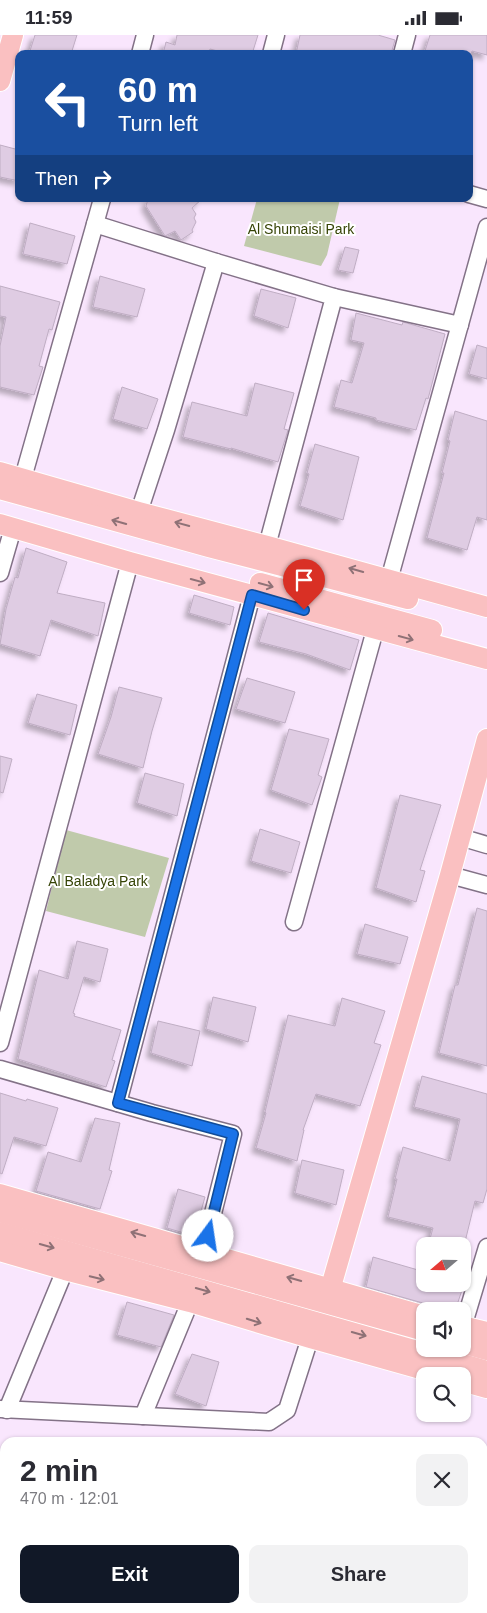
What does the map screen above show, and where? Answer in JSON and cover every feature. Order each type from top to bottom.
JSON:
[{"type":"main road","points":[[0,81],[13,35]]},
{"type":"main road","points":[[0,472],[139,513],[267,546],[487,607]]},
{"type":"main road","points":[[0,489],[208,547],[487,620]]},
{"type":"main road","points":[[0,511],[487,646]]},
{"type":"main road","points":[[7,526],[375,630],[487,659]]},
{"type":"main road","points":[[330,1290],[450,875],[487,739]]},
{"type":"main road","points":[[0,1194],[416,1314]]},
{"type":"main road","points":[[0,1212],[416,1328]]},
{"type":"main road","points":[[0,1232],[487,1371]]},
{"type":"main road","points":[[0,1251],[190,1302],[310,1339],[416,1368]]},
{"type":"main road","points":[[471,1329],[487,1333]]},
{"type":"main road","points":[[471,1346],[487,1350]]},
{"type":"main road","points":[[471,1384],[487,1388]]},
{"type":"street","points":[[141,50],[145,35]]},
{"type":"street","points":[[272,50],[276,35]]},
{"type":"street","points":[[403,50],[408,35]]},
{"type":"street","points":[[473,195],[487,199]]},
{"type":"street","points":[[23,478],[101,202]]},
{"type":"street","points":[[95,224],[334,297],[460,325]]},
{"type":"street","points":[[389,580],[487,227]]},
{"type":"street","points":[[139,513],[216,262]]},
{"type":"street","points":[[267,546],[334,297]]},
{"type":"street","points":[[0,573],[7,526]]},
{"type":"street","points":[[0,1043],[130,562]]},
{"type":"street","points":[[118,1103],[252,595]]},
{"type":"street","points":[[294,922],[375,630]]},
{"type":"street","points":[[460,837],[487,845]]},
{"type":"street","points":[[450,875],[487,885]]},
{"type":"street","points":[[0,1069],[233,1134],[203,1253]]},
{"type":"street","points":[[470,1302],[487,1247]]},
{"type":"street","points":[[65,1270],[4,1409],[269,1422],[287,1409],[310,1339]]},
{"type":"street","points":[[143,1416],[190,1302]]},
{"type":"green space","name":"Al Shumaisi Park","points":[[256,202],[339,202],[327,255],[321,266],[244,246]]},
{"type":"green space","name":"Al Baladya Park","points":[[66,830],[169,858],[145,937],[46,911]]},
{"type":"building","points":[[35,35],[77,35],[72,50],[30,50]]},
{"type":"building","points":[[177,35],[258,35],[253,50],[164,50],[166,42],[175,45]]},
{"type":"building","points":[[300,35],[378,35],[395,40],[392,50],[297,50]]},
{"type":"building","points":[[430,35],[487,35],[487,55],[473,50],[425,50]]},
{"type":"building","points":[[0,145],[15,149],[15,180],[0,177]]},
{"type":"building","points":[[147,202],[199,202],[192,208],[196,214],[193,232],[181,240],[175,231],[165,236],[146,206]]},
{"type":"building","points":[[30,223],[75,236],[67,264],[23,254]]},
{"type":"building","points":[[345,247],[359,250],[353,273],[338,270]]},
{"type":"building","points":[[100,276],[145,289],[137,317],[93,307]]},
{"type":"building","points":[[0,286],[60,302],[52,330],[49,329],[39,366],[43,367],[34,395],[0,387],[0,346],[6,317],[0,316]]},
{"type":"building","points":[[261,289],[296,298],[288,328],[254,316]]},
{"type":"building","points":[[356,313],[402,325],[403,322],[445,334],[428,399],[426,398],[416,430],[334,407],[341,380],[352,383],[364,343],[351,340]]},
{"type":"building","points":[[477,345],[487,348],[487,379],[469,374]]},
{"type":"building","points":[[255,383],[294,393],[284,429],[288,430],[278,462],[231,448],[183,437],[192,402],[247,416]]},
{"type":"building","points":[[122,387],[158,399],[147,429],[113,419]]},
{"type":"building","points":[[455,411],[487,421],[487,520],[477,517],[467,550],[427,538],[444,473],[442,473]]},
{"type":"building","points":[[315,444],[359,457],[343,520],[300,506]]},
{"type":"building","points":[[26,548],[67,562],[57,593],[105,603],[98,636],[51,620],[40,656],[0,644],[6,609],[15,577],[18,578]]},
{"type":"building","points":[[194,595],[234,607],[230,625],[189,613]]},
{"type":"building","points":[[268,613],[359,640],[350,670],[306,654],[259,642]]},
{"type":"building","points":[[247,678],[295,692],[285,723],[236,709]]},
{"type":"building","points":[[119,687],[162,698],[143,768],[98,754]]},
{"type":"building","points":[[37,694],[77,705],[70,735],[28,723]]},
{"type":"building","points":[[289,729],[329,739],[318,775],[322,777],[312,805],[271,790]]},
{"type":"building","points":[[0,756],[12,759],[3,793],[0,792]]},
{"type":"building","points":[[145,773],[184,784],[177,816],[137,803]]},
{"type":"building","points":[[400,795],[441,805],[420,870],[425,871],[416,902],[376,888]]},
{"type":"building","points":[[260,829],[300,842],[291,873],[251,861]]},
{"type":"building","points":[[477,908],[487,911],[487,1066],[439,1053],[455,985],[458,985]]},
{"type":"building","points":[[365,924],[408,937],[400,964],[357,954]]},
{"type":"building","points":[[77,941],[108,949],[100,982],[84,977],[73,1013],[75,1014],[74,1016],[121,1030],[112,1060],[115,1061],[106,1087],[18,1059],[39,970],[68,979]]},
{"type":"building","points":[[213,997],[256,1007],[248,1042],[206,1029]]},
{"type":"building","points":[[342,998],[385,1011],[374,1043],[381,1045],[360,1106],[316,1094],[303,1130],[297,1161],[256,1148],[266,1113],[288,1015],[335,1026]]},
{"type":"building","points":[[158,1021],[200,1031],[192,1066],[151,1053]]},
{"type":"building","points":[[422,1076],[487,1094],[487,1189],[483,1203],[475,1201],[466,1237],[430,1237],[433,1228],[388,1217],[403,1147],[450,1161],[460,1119],[414,1107]]},
{"type":"building","points":[[0,1093],[58,1108],[46,1146],[14,1137],[2,1174],[0,1173]]},
{"type":"building","points":[[95,1118],[120,1123],[109,1170],[112,1171],[100,1209],[36,1191],[48,1152],[81,1162]]},
{"type":"building","points":[[302,1160],[344,1170],[336,1205],[295,1193]]},
{"type":"building","points":[[178,1189],[205,1197],[194,1236],[167,1228]]},
{"type":"building","points":[[373,1257],[416,1269],[416,1293],[461,1293],[458,1302],[419,1302],[366,1287]]},
{"type":"building","points":[[127,1302],[174,1315],[161,1347],[117,1335]]},
{"type":"building","points":[[192,1354],[219,1362],[206,1406],[175,1394]]},
{"type":"route","points":[[208,1236],[233,1134],[118,1103],[252,595],[304,610]]}]
